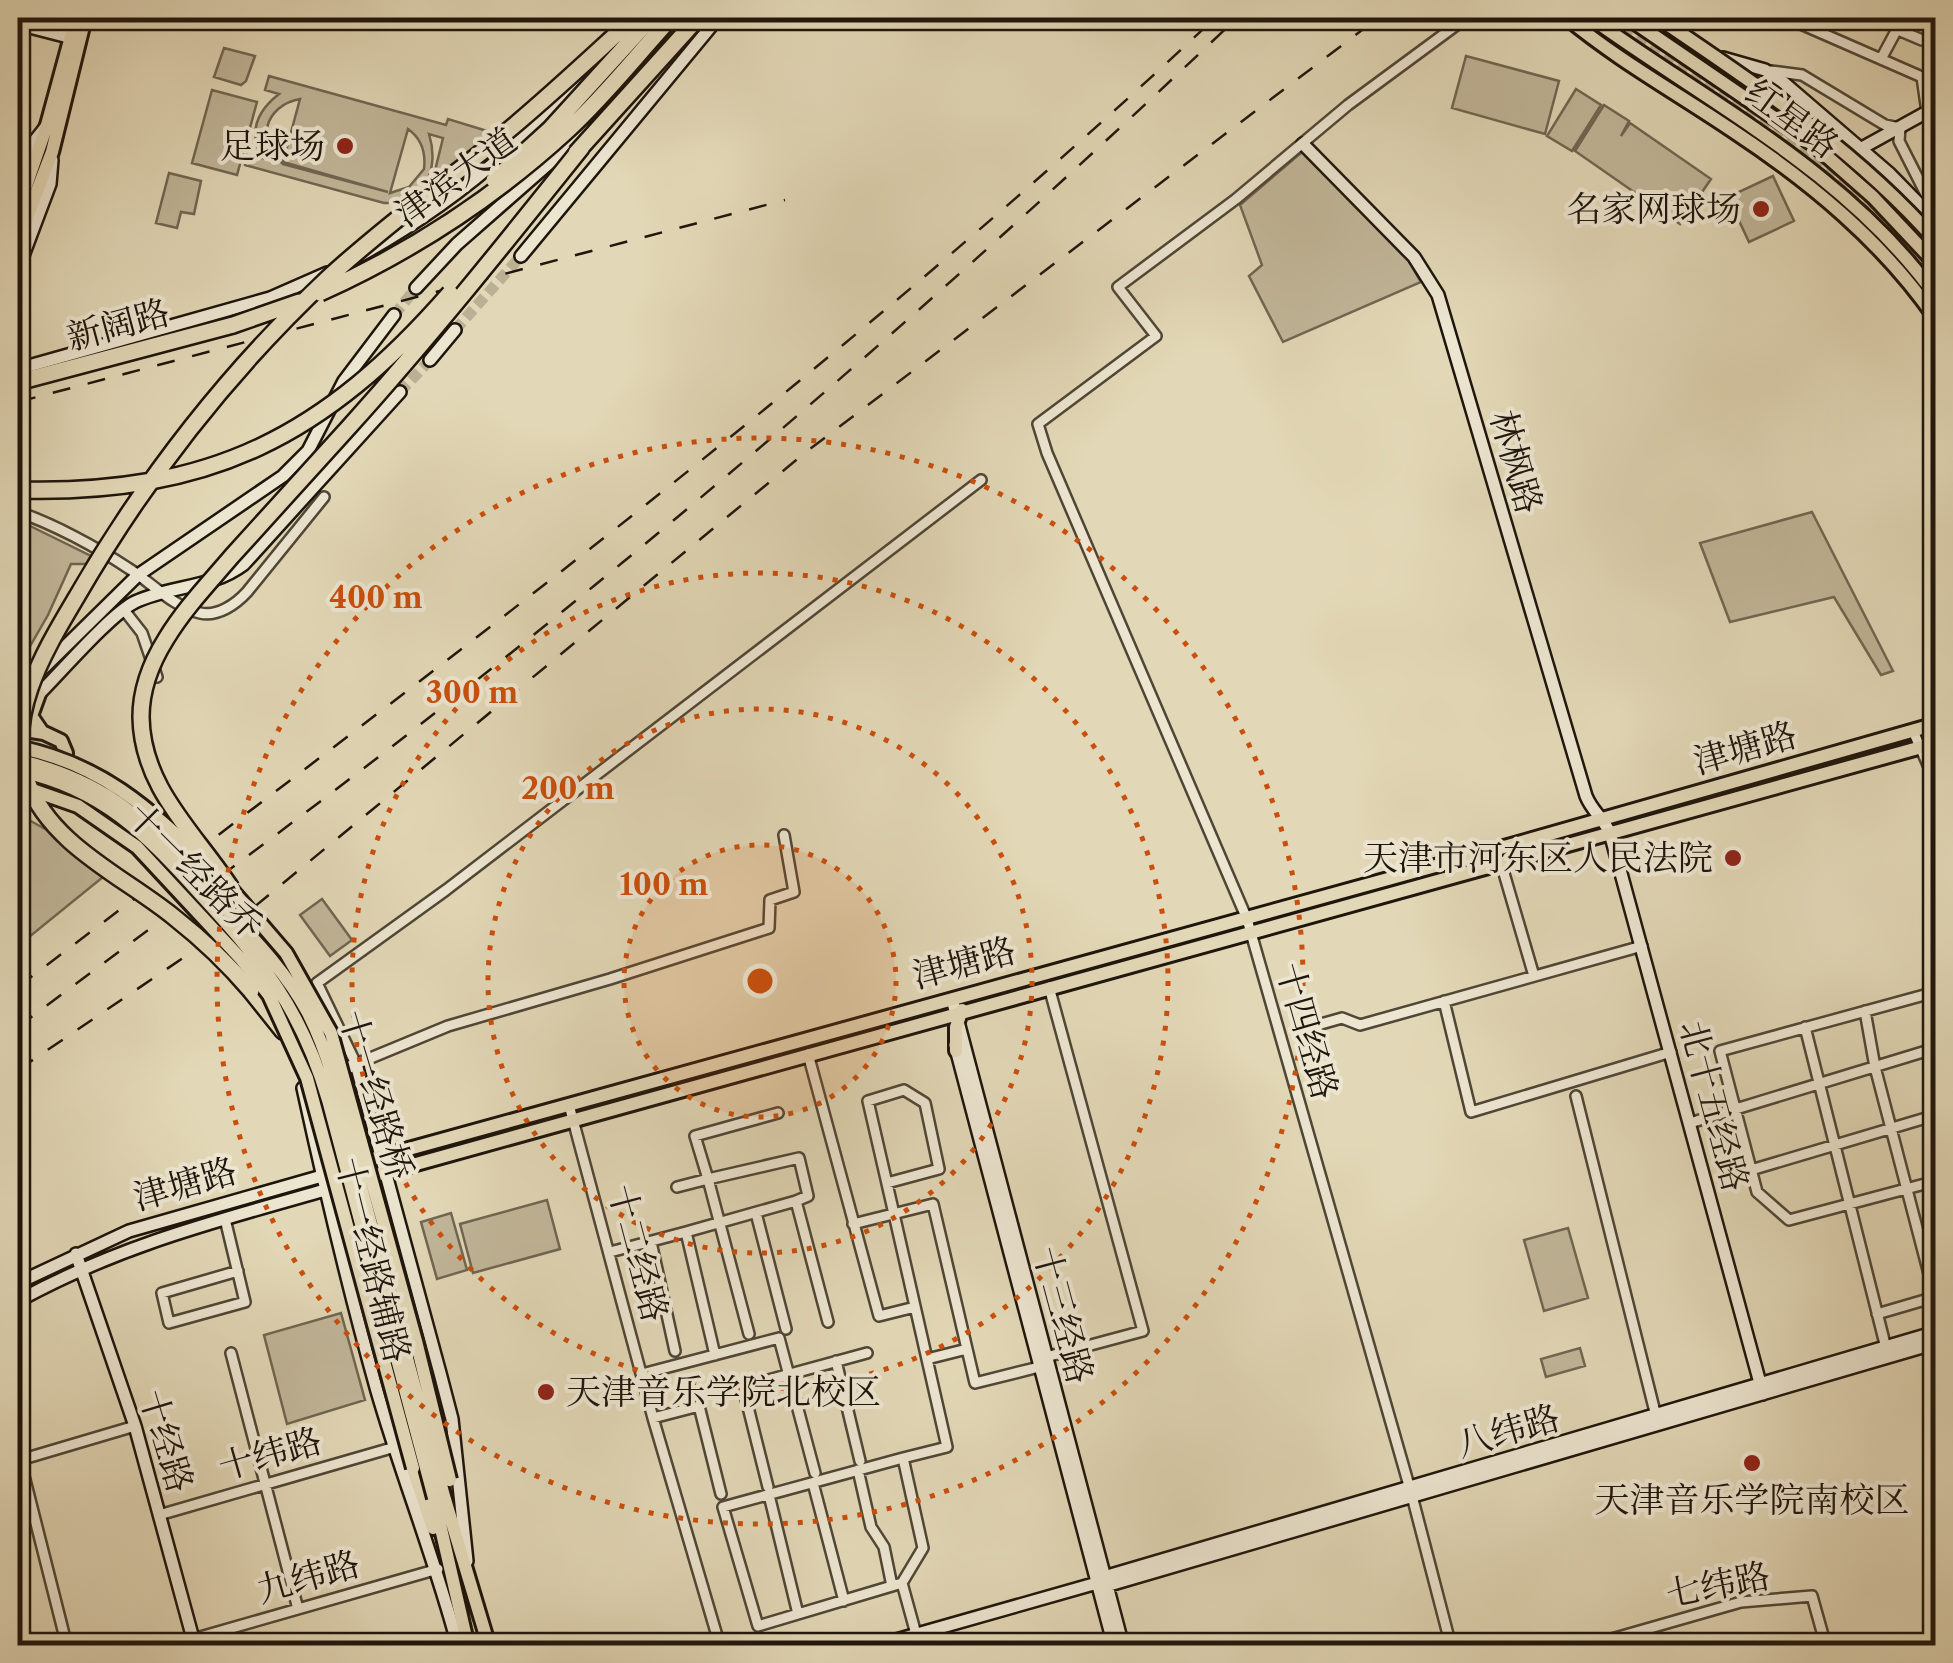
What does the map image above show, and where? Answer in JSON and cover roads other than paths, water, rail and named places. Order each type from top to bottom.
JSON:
[{"type":"highway","points":[[294,1044],[207,944],[80,848],[41,808],[27,781],[21,756],[22,718],[30,686],[61,623],[142,492],[244,364],[356,253],[502,135],[627,18]]},
{"type":"highway","points":[[457,216],[550,129],[651,18]]},
{"type":"highway","name":"津滨大道","points":[[233,325],[364,273],[408,250],[457,216],[514,176],[569,129],[671,18]]},
{"type":"highway","name":"津滨大道","points":[[576,146],[698,18]]},
{"type":"highway","points":[[18,490],[146,484],[196,472],[254,450],[316,416],[352,392],[396,352],[576,146]]},
{"type":"highway","points":[[232,888],[208,852],[172,812],[149,762],[143,738],[142,704],[158,653],[203,590],[450,309],[576,146]]},
{"type":"highway","name":"新阔路","points":[[18,382],[233,325]]},
{"type":"main road","points":[[18,270],[50,184],[52,152],[76,39],[76,18]]},
{"type":"main road","points":[[18,209],[85,18]]},
{"type":"main road","points":[[18,369],[270,298],[313,282],[380,244],[468,183],[535,128],[566,96],[627,18]]},
{"type":"main road","points":[[576,146],[689,18]]},
{"type":"main road","points":[[521,256],[718,18]]},
{"type":"main road","points":[[1567,18],[1626,63],[1734,132],[1829,200],[1882,252],[1936,319]]},
{"type":"main road","name":"红星路","points":[[1592,18],[1788,150],[1830,183],[1878,227],[1936,296]]},
{"type":"main road","name":"红星路","points":[[1628,18],[1814,146],[1873,196],[1936,264]]},
{"type":"main road","points":[[1658,18],[1844,149],[1936,241]]},
{"type":"main road","points":[[18,24],[76,39]]},
{"type":"main road","points":[[1723,58],[1765,70],[1936,218]]},
{"type":"main road","points":[[1860,149],[1931,109]]},
{"type":"main road","points":[[18,162],[48,124]]},
{"type":"main road","points":[[18,187],[48,124]]},
{"type":"main road","name":"林枫路","points":[[1303,144],[1414,257],[1438,295],[1586,796],[1610,833]]},
{"type":"main road","name":"津滨大道","points":[[416,288],[457,244],[576,146]]},
{"type":"main road","points":[[18,241],[52,152]]},
{"type":"main road","points":[[18,693],[138,575],[283,476],[308,451],[344,381],[394,315]]},
{"type":"main road","points":[[430,360],[455,330]]},
{"type":"main road","points":[[44,734],[31,716],[39,694],[124,610],[162,592],[220,579],[244,564],[400,392]]},
{"type":"main road","name":"津塘路","points":[[984,997],[1049,987],[1604,819],[1936,724]]},
{"type":"main road","points":[[18,729],[61,741],[66,753],[53,799],[42,804],[18,800]]},
{"type":"main road","name":"津塘路","points":[[18,1283],[147,1225],[384,1172],[808,1054],[984,997],[1502,862],[1936,743]]},
{"type":"main road","name":"十一经路桥","points":[[18,748],[83,767],[120,787],[177,833],[232,888],[286,953],[331,1033],[401,1287],[450,1480],[467,1565]]},
{"type":"main road","name":"十一经路桥","points":[[18,760],[84,781],[150,825],[258,943],[300,999],[317,1034],[340,1108],[439,1497]]},
{"type":"main road","name":"十一经路桥","points":[[18,771],[84,792],[136,827],[250,949],[292,1006],[328,1100],[439,1497]]},
{"type":"main road","name":"十一经路乔","points":[[18,785],[78,806],[137,847],[260,981],[294,1044],[414,1468],[455,1596]]},
{"type":"main road","name":"北十五经路","points":[[1610,833],[1762,1390]]},
{"type":"main road","points":[[960,1049],[968,1021],[984,997]]},
{"type":"main road","points":[[953,1010],[960,1049]]},
{"type":"main road","name":"津塘路","points":[[18,1301],[81,1268],[142,1243],[225,1219],[324,1183],[380,1156],[569,1104],[953,1010]]},
{"type":"main road","name":"十三经路","points":[[960,1049],[1114,1646]]},
{"type":"main road","name":"十一经路辅路","points":[[458,1646],[438,1569],[378,1393],[303,1088],[356,1064],[452,1420],[467,1565]]},
{"type":"main road","name":"十经路","points":[[76,1254],[135,1426],[194,1642]]},
{"type":"main road","name":"八纬路","points":[[1411,1493],[1656,1416],[1762,1390],[1936,1332]]},
{"type":"main road","name":"八纬路","points":[[875,1646],[1936,1343]]},
{"type":"main road","name":"十三经路","points":[[1042,1362],[1090,1558],[1101,1584]]},
{"type":"main road","points":[[439,1497],[467,1565],[489,1646]]},
{"type":"main road","points":[[439,1497],[455,1596],[468,1646]]},
{"type":"main road","points":[[1076,1589],[1088,1576],[1090,1558]]},
{"type":"main road","points":[[1101,1584],[1112,1606],[1123,1646]]},
{"type":"street","points":[[627,18],[692,48]]},
{"type":"street","points":[[1303,144],[1348,105],[1466,18]]},
{"type":"street","points":[[1787,18],[1922,77],[1931,109]]},
{"type":"street","points":[[1881,59],[1903,18]]},
{"type":"street","points":[[1896,29],[1922,40],[1936,41]]},
{"type":"street","points":[[1765,70],[1802,76],[1885,125],[1900,128],[1899,141],[1936,218]]},
{"type":"street","name":"十四经路","points":[[1303,144],[1118,287],[1156,336],[1038,424],[1249,925],[1451,1646]]},
{"type":"street","points":[[784,835],[794,892],[770,900],[769,928],[448,1026],[356,1064],[318,983],[446,890],[981,480]]},
{"type":"street","points":[[18,512],[138,575],[202,614],[215,614],[238,601],[324,497]]},
{"type":"street","points":[[124,610],[142,633],[158,677]]},
{"type":"street","points":[[1913,731],[1936,783]]},
{"type":"street","points":[[1502,862],[1534,976]]},
{"type":"street","points":[[1314,1026],[1342,1018],[1360,1025],[1642,946]]},
{"type":"street","points":[[853,1224],[933,1204],[975,1383],[1143,1331],[1049,987]]},
{"type":"street","points":[[1936,1024],[1928,994],[1720,1051],[1756,1192],[1788,1220],[1936,1182]]},
{"type":"street","points":[[1444,1002],[1470,1112],[1670,1052]]},
{"type":"street","points":[[1866,1011],[1905,1190],[1936,1297],[1877,1314]]},
{"type":"street","points":[[1805,1028],[1886,1348]]},
{"type":"street","points":[[1690,1123],[1936,1048]]},
{"type":"street","points":[[808,1054],[878,1316],[915,1307]]},
{"type":"street","points":[[887,1184],[939,1169],[924,1103],[904,1090],[868,1101],[947,1447],[814,1478],[722,1508],[758,1626],[897,1585],[923,1548],[902,1458]]},
{"type":"street","points":[[1576,1096],[1656,1416]]},
{"type":"street","name":"十二经路","points":[[569,1104],[653,1418],[720,1646]]},
{"type":"street","points":[[749,1334],[695,1136],[778,1113]]},
{"type":"street","points":[[1751,1170],[1936,1116]]},
{"type":"street","points":[[610,1252],[808,1196],[799,1158],[676,1187]]},
{"type":"street","points":[[796,1201],[828,1322]]},
{"type":"street","points":[[756,1213],[786,1329]]},
{"type":"street","points":[[225,1219],[246,1302],[169,1323],[162,1294],[238,1271]]},
{"type":"street","points":[[686,1232],[715,1355]]},
{"type":"street","points":[[651,1242],[675,1352]]},
{"type":"street","points":[[642,1374],[779,1338],[844,1601]]},
{"type":"street","points":[[927,1358],[967,1349]]},
{"type":"street","points":[[231,1352],[298,1609]]},
{"type":"street","points":[[798,1614],[743,1387],[866,1353]]},
{"type":"street","points":[[836,1361],[871,1527],[884,1547],[897,1585],[909,1639]]},
{"type":"street","points":[[653,1418],[699,1406],[721,1494]]},
{"type":"street","points":[[67,1646],[20,1460],[135,1426]]},
{"type":"street","name":"十纬路","points":[[159,1515],[396,1447]]},
{"type":"street","points":[[18,1522],[34,1517]]},
{"type":"street","name":"九纬路","points":[[194,1642],[438,1569]]},
{"type":"street","name":"七纬路","points":[[1587,1646],[1741,1602],[1812,1596],[1826,1646]]},
{"type":"tunnel","points":[[1610,18],[1743,106],[1828,169],[1903,243],[1936,286]]},
{"type":"tunnel","points":[[1643,18],[1687,43]]},
{"type":"tunnel","points":[[455,330],[521,256]]},
{"type":"tunnel","points":[[394,315],[416,288]]},
{"type":"tunnel","points":[[400,392],[430,360]]},
{"type":"railway","points":[[18,987],[478,637],[779,397],[1073,148],[1215,18]]},
{"type":"railway","points":[[18,1027],[368,765],[703,496],[1027,213],[1237,18]]},
{"type":"railway","points":[[18,1070],[236,922],[806,452],[1378,18]]},
{"type":"railway","points":[[18,402],[785,200]]},
{"type":"place","name":"足球场","points":[[345,146]]},
{"type":"place","name":"名家网球场","points":[[1761,209]]},
{"type":"place","name":"天津市河东区人民法院","points":[[1733,858]]},
{"type":"place","name":"天津音乐学院北校区","points":[[546,1392]]},
{"type":"place","name":"天津音乐学院南校区","points":[[1752,1463]]}]
